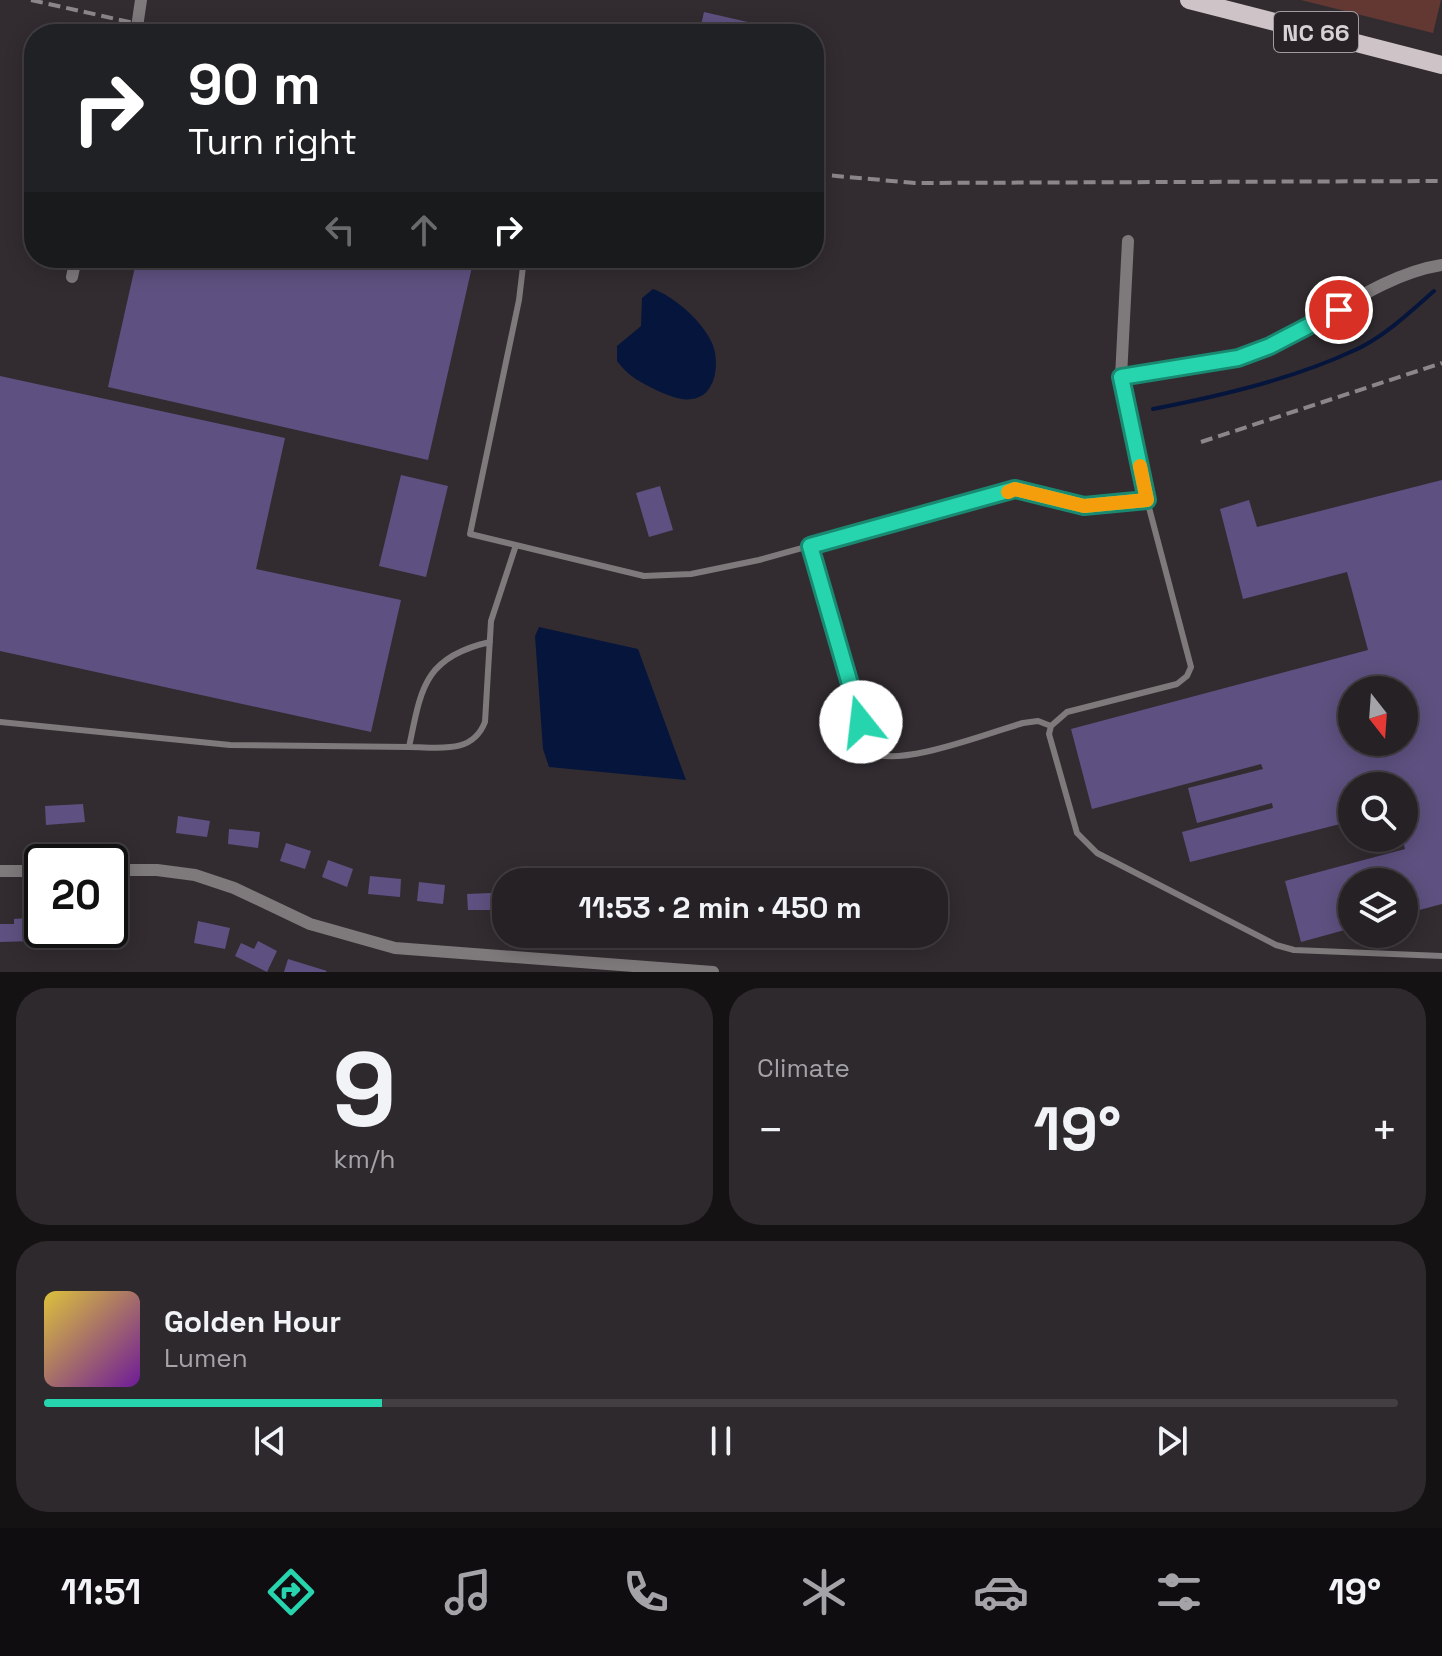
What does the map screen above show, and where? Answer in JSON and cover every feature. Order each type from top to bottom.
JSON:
[{"type":"main road","name":"NC 66","points":[[1189,0],[1442,65]]},
{"type":"street","points":[[137,24],[141,0]]},
{"type":"street","points":[[1128,241],[1121,377],[1147,500]]},
{"type":"street","points":[[1121,377],[1238,358],[1270,346],[1389,283],[1442,265]]},
{"type":"street","points":[[72,277],[74,268]]},
{"type":"street","points":[[128,870],[195,875],[234,888],[310,924],[395,948],[713,972]]},
{"type":"street","points":[[0,871],[24,871]]},
{"type":"lane","points":[[523,268],[519,300],[470,534],[644,576],[691,574],[810,546],[1015,489],[1084,506],[1147,500],[1191,667],[1187,676],[1177,684],[1067,712],[1051,726],[1049,734],[1077,833],[1097,853],[1276,945],[1294,950],[1442,956]]},
{"type":"lane","points":[[0,722],[230,745],[464,746],[480,736],[485,722],[491,621],[516,545]]},
{"type":"lane","points":[[810,546],[869,751],[877,757],[902,757],[1023,723],[1038,721],[1051,726]]},
{"type":"lane","points":[[409,747],[421,690],[429,673],[470,646],[490,642]]},
{"type":"shaded area","points":[[1301,0],[1441,0],[1433,33]]},
{"type":"water","points":[[653,289],[670,297],[687,311],[712,343],[716,359],[714,377],[707,392],[700,396],[683,399],[665,394],[635,378],[617,361],[617,346],[641,326],[642,298]]},
{"type":"water","points":[[539,627],[638,649],[686,780],[549,767],[543,749],[535,636]]},
{"type":"building","points":[[704,12],[757,24],[701,24]]},
{"type":"building","points":[[135,268],[472,268],[428,460],[108,387]]},
{"type":"building","points":[[0,376],[285,438],[256,569],[401,600],[371,732],[0,651]]},
{"type":"building","points":[[401,475],[448,486],[426,577],[379,566]]},
{"type":"building","points":[[1442,480],[1442,904],[1418,910],[1418,868],[1338,868],[1338,932],[1301,942],[1285,881],[1394,852],[1418,852],[1418,772],[1338,772],[1338,825],[1190,862],[1182,832],[1273,808],[1272,803],[1197,823],[1188,788],[1263,769],[1261,764],[1092,809],[1071,729],[1368,650],[1347,572],[1243,599],[1220,509],[1249,500],[1257,527]]},
{"type":"building","points":[[660,486],[673,530],[649,537],[636,493]]},
{"type":"building","points":[[83,804],[85,822],[46,825],[45,806]]},
{"type":"building","points":[[178,816],[210,821],[207,837],[176,833]]},
{"type":"building","points":[[229,829],[260,832],[258,848],[228,844]]},
{"type":"building","points":[[286,843],[311,851],[305,869],[280,861]]},
{"type":"building","points":[[328,860],[353,869],[347,887],[322,877]]},
{"type":"building","points":[[370,876],[401,879],[400,897],[368,894]]},
{"type":"building","points":[[419,882],[445,885],[443,904],[417,901]]},
{"type":"building","points":[[491,893],[491,910],[468,910],[467,894]]},
{"type":"building","points":[[24,918],[24,941],[0,942],[0,924],[14,924],[14,919]]},
{"type":"building","points":[[198,921],[230,928],[225,949],[194,943]]},
{"type":"building","points":[[258,941],[277,951],[267,972],[235,956],[241,943],[254,949]]},
{"type":"building","points":[[288,959],[327,971],[284,972]]},
{"type":"waterway","points":[[1153,409],[1256,386],[1355,350],[1396,324],[1434,291]]},
{"type":"railway","points":[[31,0],[138,24]]},
{"type":"railway","points":[[824,175],[915,183],[1442,181]]},
{"type":"railway","points":[[1201,442],[1442,363]]},
{"type":"slow traffic","points":[[1008,492],[1015,489],[1084,506],[1147,500],[1140,466]]},
{"type":"route","points":[[861,722],[810,546],[1015,489],[1084,506],[1147,500],[1121,377],[1238,358],[1270,346],[1339,310]]}]
